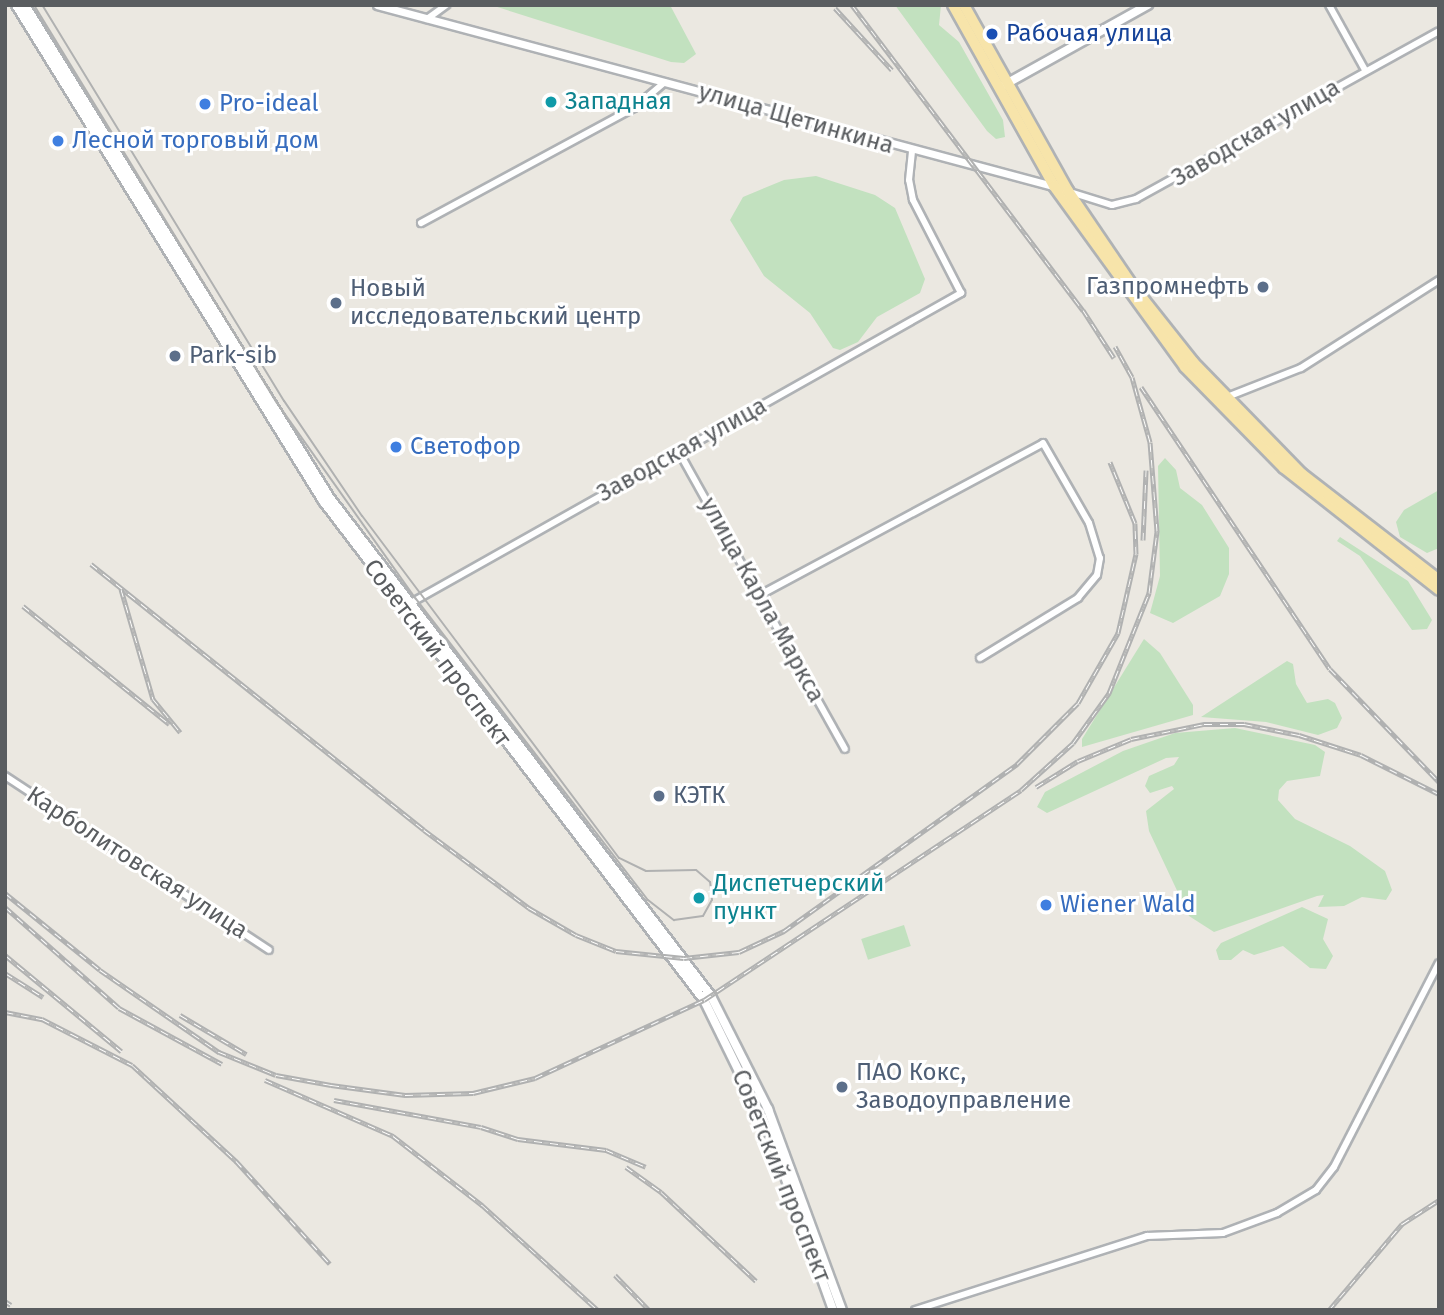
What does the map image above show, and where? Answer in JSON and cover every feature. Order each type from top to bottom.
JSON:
[{"type":"main road","name":"Советский проспект","points":[[16,5],[302,471],[711,996],[768,1109],[842,1310]]},
{"type":"main road","name":"Советский проспект","points":[[25,5],[308,464],[406,606],[704,1000],[770,1135],[833,1310]]},
{"type":"main road","points":[[953,5],[1068,191],[1132,285],[1220,400],[1301,474],[1439,579]]},
{"type":"main road","points":[[964,5],[1054,186],[1136,303],[1220,400],[1324,503],[1439,590]]},
{"type":"main road","points":[[1003,86],[1148,5]]},
{"type":"street","name":"улица Щетинкина","points":[[377,5],[912,152],[1068,191]]},
{"type":"street","points":[[427,19],[446,5]]},
{"type":"street","points":[[1329,5],[1365,70]]},
{"type":"street","name":"Заводская улица","points":[[1068,191],[1105,204],[1127,203],[1165,186],[1365,70],[1439,31]]},
{"type":"street","points":[[421,223],[634,108],[665,82]]},
{"type":"street","name":"Заводская улица","points":[[406,606],[961,293],[913,200],[909,180],[912,152]]},
{"type":"street","points":[[1220,400],[1301,368],[1439,280]]},
{"type":"street","points":[[760,595],[1043,443],[1089,523],[1100,558],[1097,575],[1078,598],[980,658]]},
{"type":"street","name":"улица Карла Маркса","points":[[679,452],[845,748]]},
{"type":"street","name":"Карболитовская улица","points":[[5,776],[269,950]]},
{"type":"street","points":[[915,1310],[1147,1236],[1223,1233],[1277,1213],[1316,1190],[1334,1167],[1439,962]]},
{"type":"green space","points":[[491,5],[670,5],[696,54],[684,63],[671,62]]},
{"type":"green space","points":[[895,5],[941,5],[939,25],[959,42],[1003,120],[1005,137],[996,139],[987,131]]},
{"type":"green space","points":[[816,176],[875,195],[895,208],[925,279],[920,293],[877,317],[858,342],[840,350],[833,348],[810,313],[764,276],[730,220],[743,197],[784,180]]},
{"type":"green space","points":[[1165,458],[1176,470],[1180,488],[1202,505],[1229,548],[1229,574],[1220,596],[1173,623],[1150,613],[1160,576],[1158,466]]},
{"type":"green space","points":[[1439,490],[1439,548],[1427,553],[1400,537],[1396,522],[1404,510]]},
{"type":"green space","points":[[1340,537],[1408,581],[1432,620],[1427,629],[1412,630],[1360,556],[1337,541]]},
{"type":"green space","points":[[1144,639],[1160,653],[1193,705],[1193,715],[1082,747],[1082,739]]},
{"type":"green space","points":[[1287,661],[1293,664],[1296,684],[1307,703],[1328,699],[1335,703],[1342,718],[1337,728],[1318,735],[1266,722],[1201,717]]},
{"type":"green space","points":[[1235,728],[1315,745],[1325,752],[1320,776],[1287,781],[1279,790],[1278,800],[1295,819],[1350,846],[1385,871],[1392,890],[1386,900],[1362,897],[1344,906],[1318,907],[1324,895],[1317,896],[1214,932],[1189,916],[1149,831],[1146,811],[1174,789],[1172,786],[1150,793],[1145,786],[1149,776],[1174,765],[1179,757],[1166,758],[1047,813],[1037,807],[1045,792],[1123,751],[1175,733]]},
{"type":"green space","points":[[1302,907],[1328,919],[1323,939],[1333,956],[1326,969],[1310,968],[1283,946],[1254,955],[1243,950],[1231,960],[1219,960],[1216,950],[1221,943]]},
{"type":"green space","points":[[904,925],[911,946],[868,960],[861,939]]},
{"type":"tram line","points":[[34,5],[277,403],[416,599],[648,900],[674,920],[703,916],[712,900],[710,882],[696,870],[646,871],[619,858],[362,516],[284,401],[42,5]]},
{"type":"railway","points":[[852,5],[1083,310],[1114,358]]},
{"type":"railway","points":[[835,8],[892,70]]},
{"type":"railway","points":[[5,893],[100,970],[219,1052],[276,1075],[331,1085],[405,1095],[473,1093],[535,1078],[704,1000],[1021,790],[1073,743],[1109,693],[1149,593],[1157,531],[1150,442],[1132,377],[1115,346]]},
{"type":"railway","points":[[1141,387],[1330,669],[1439,782]]},
{"type":"railway","points":[[91,564],[424,830],[529,908],[576,935],[616,951],[684,958],[739,952],[784,931],[1017,764],[1078,703],[1118,633],[1136,554],[1135,523],[1110,462]]},
{"type":"railway","points":[[1143,540],[1146,470]]},
{"type":"railway","points":[[121,589],[153,699],[180,732]]},
{"type":"railway","points":[[23,606],[169,724]]},
{"type":"railway","points":[[1036,787],[1078,761],[1131,739],[1204,724],[1244,724],[1299,735],[1361,755],[1439,794]]},
{"type":"railway","points":[[5,907],[119,1008],[222,1064]]},
{"type":"railway","points":[[5,955],[121,1051]]},
{"type":"railway","points":[[5,973],[43,997]]},
{"type":"railway","points":[[5,1012],[42,1019],[132,1065],[236,1161],[330,1264]]},
{"type":"railway","points":[[180,1015],[246,1054]]},
{"type":"railway","points":[[265,1080],[393,1136],[482,1205],[598,1310]]},
{"type":"railway","points":[[334,1100],[481,1127],[518,1139],[606,1150],[646,1167]]},
{"type":"railway","points":[[626,1167],[661,1192],[756,1281]]},
{"type":"railway","points":[[1329,1310],[1402,1224],[1439,1200]]},
{"type":"railway","points":[[615,1275],[649,1310]]},
{"type":"railway","points":[[5,1301],[11,1305]]},
{"type":"place","name":"Рабочая улица","points":[[992,34]]},
{"type":"place","name":"Западная","points":[[551,102]]},
{"type":"place","name":"Pro-ideal","points":[[205,104]]},
{"type":"place","name":"Лесной торговый дом","points":[[58,141]]},
{"type":"place","name":"Газпромнефть","points":[[1263,287]]},
{"type":"place","name":"Новый исследовательский центр","points":[[336,303]]},
{"type":"place","name":"Park-sib","points":[[175,356]]},
{"type":"place","name":"Светофор","points":[[396,447]]},
{"type":"place","name":"КЭТК","points":[[659,796]]},
{"type":"place","name":"Диспетчерский пункт","points":[[699,898]]},
{"type":"place","name":"Wiener Wald","points":[[1046,905]]},
{"type":"place","name":"ПАО Кокс, Заводоуправление","points":[[842,1087]]}]
